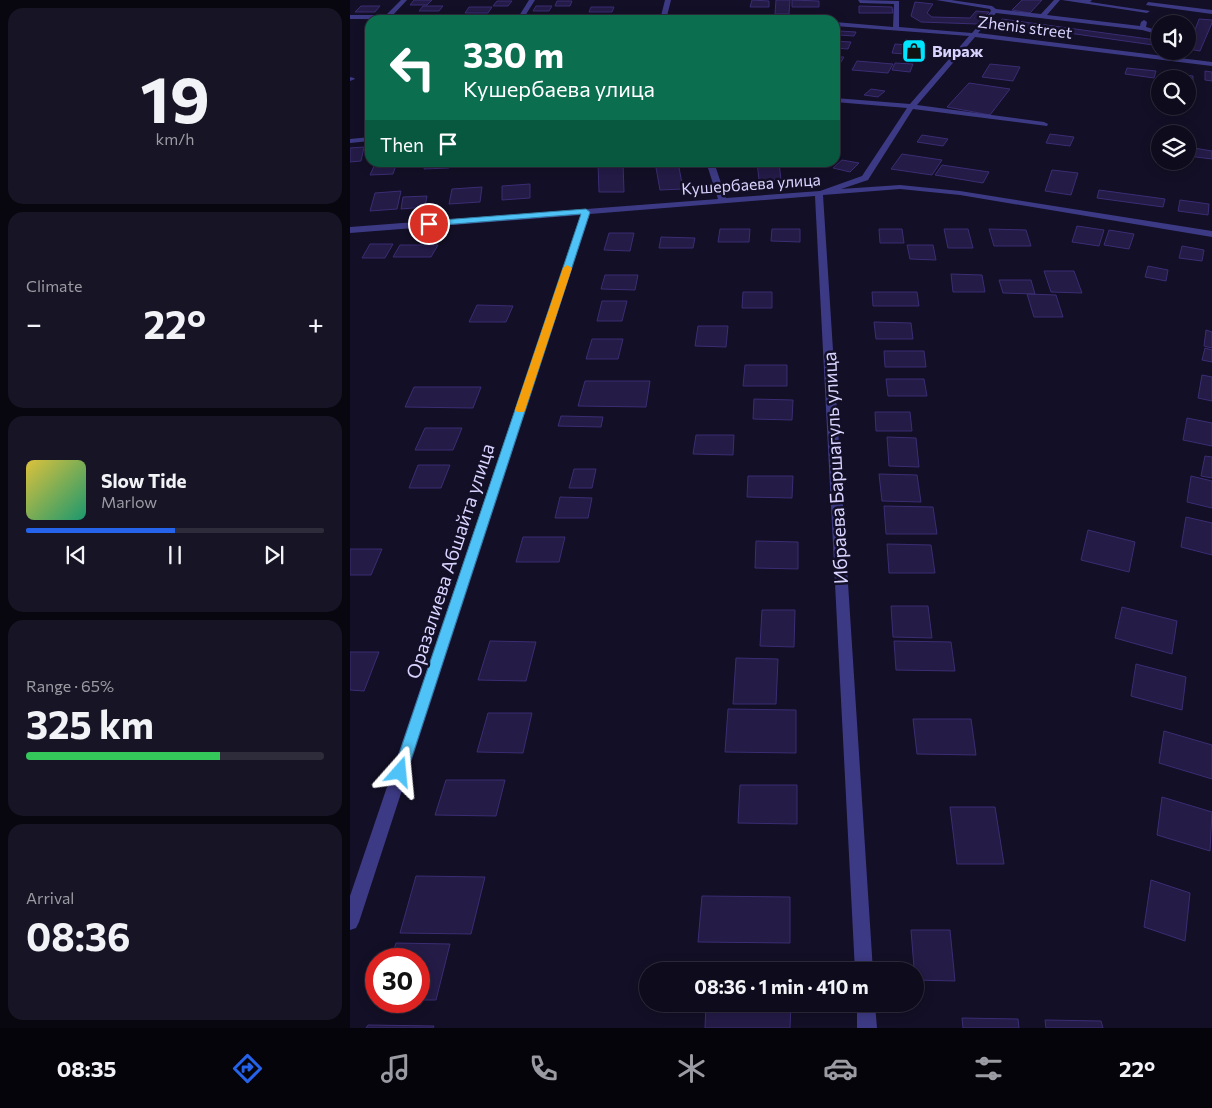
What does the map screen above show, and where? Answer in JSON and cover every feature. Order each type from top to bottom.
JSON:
[{"type":"street","points":[[390,15],[404,0]]},
{"type":"street","points":[[523,15],[532,0]]},
{"type":"street","points":[[666,15],[668,0]]},
{"type":"street","points":[[942,0],[993,9],[1151,30]]},
{"type":"street","points":[[819,194],[864,178],[912,107],[976,35],[993,9],[996,0]]},
{"type":"street","points":[[1043,16],[1057,0]]},
{"type":"street","points":[[1065,0],[1148,5],[1212,12]]},
{"type":"street","points":[[860,1],[897,2],[896,29]]},
{"type":"street","points":[[1142,28],[1148,5]]},
{"type":"street","points":[[350,17],[365,17]]},
{"type":"street","name":"Zhenis street","points":[[840,24],[976,35],[1080,48],[1078,55],[1108,58],[1112,52],[1151,54]]},
{"type":"street","points":[[1192,60],[1212,64]]},
{"type":"street","points":[[840,100],[912,107],[1044,124]]},
{"type":"street","points":[[350,141],[365,140]]},
{"type":"street","points":[[712,167],[723,201]]},
{"type":"street","name":"Кушербаева улица","points":[[350,230],[900,187],[960,193],[1212,234]]},
{"type":"street","name":"Ибраева Баршагуль улица","points":[[819,194],[863,962]]},
{"type":"street","name":"Оразалиева Абшайта улица","points":[[350,922],[586,212]]},
{"type":"street","points":[[866,1012],[867,1028]]},
{"type":"building","points":[[414,0],[432,0],[427,5],[410,5]]},
{"type":"building","points":[[752,0],[769,1],[769,7],[750,7]]},
{"type":"building","points":[[776,0],[790,0],[789,14],[775,14]]},
{"type":"building","points":[[792,0],[819,1],[819,7],[792,7]]},
{"type":"building","points":[[1022,0],[1042,0],[1030,13],[1012,10]]},
{"type":"building","points":[[497,1],[512,1],[508,6],[493,6]]},
{"type":"building","points":[[557,1],[572,1],[570,6],[555,6]]},
{"type":"building","points":[[915,2],[933,4],[927,13],[932,17],[970,18],[976,11],[989,12],[977,24],[921,22],[911,16]]},
{"type":"building","points":[[361,6],[380,6],[375,12],[355,12]]},
{"type":"building","points":[[423,6],[443,6],[439,11],[419,11]]},
{"type":"building","points":[[536,6],[552,6],[549,11],[533,11]]},
{"type":"building","points":[[859,6],[892,7],[893,13],[859,13]]},
{"type":"building","points":[[469,7],[492,7],[488,13],[465,13]]},
{"type":"building","points":[[591,7],[614,7],[612,12],[589,12]]},
{"type":"building","points":[[1002,19],[1151,39],[1151,45],[998,23]]},
{"type":"building","points":[[1199,19],[1212,20],[1200,51],[1196,50],[1196,27]]},
{"type":"building","points":[[840,31],[856,32],[854,36],[840,35]]},
{"type":"building","points":[[840,41],[851,42],[848,49],[840,48]]},
{"type":"building","points":[[895,44],[921,46],[917,55],[892,53]]},
{"type":"building","points":[[857,61],[893,64],[888,73],[852,70]]},
{"type":"building","points":[[895,63],[913,64],[910,72],[892,70]]},
{"type":"building","points":[[990,64],[1020,67],[1013,81],[982,77]]},
{"type":"building","points":[[1127,68],[1151,70],[1151,78],[1125,74]]},
{"type":"building","points":[[1205,71],[1212,72],[1212,81],[1205,80]]},
{"type":"building","points":[[969,83],[1010,89],[990,115],[947,107]]},
{"type":"building","points":[[871,89],[885,91],[878,97],[864,95]]},
{"type":"building","points":[[1050,134],[1074,137],[1070,146],[1046,143]]},
{"type":"building","points":[[922,135],[948,139],[943,146],[917,142]]},
{"type":"building","points":[[364,147],[361,161],[350,162],[350,148]]},
{"type":"building","points":[[1196,148],[1212,151],[1212,159],[1196,157]]},
{"type":"building","points":[[902,154],[942,160],[932,175],[891,169]]},
{"type":"building","points":[[842,160],[859,163],[850,172],[833,168],[840,167]]},
{"type":"building","points":[[942,165],[989,172],[983,183],[935,175]]},
{"type":"building","points":[[374,167],[395,167],[393,174],[370,175]]},
{"type":"building","points":[[425,167],[449,167],[449,168],[424,169]]},
{"type":"building","points":[[598,167],[623,167],[624,192],[599,192]]},
{"type":"building","points":[[656,167],[679,167],[683,189],[660,190]]},
{"type":"building","points":[[758,167],[780,167],[781,180],[759,180]]},
{"type":"building","points":[[1052,170],[1078,173],[1071,195],[1045,191]]},
{"type":"building","points":[[530,184],[530,198],[502,200],[502,186]]},
{"type":"building","points":[[482,187],[480,202],[449,204],[452,189]]},
{"type":"building","points":[[1099,190],[1165,199],[1163,207],[1097,198]]},
{"type":"building","points":[[401,191],[397,209],[370,211],[375,193]]},
{"type":"building","points":[[427,196],[425,207],[401,209],[403,197]]},
{"type":"building","points":[[1180,200],[1209,204],[1208,215],[1178,211]]},
{"type":"building","points":[[1077,226],[1104,230],[1099,246],[1072,242]]},
{"type":"building","points":[[720,229],[750,229],[749,242],[718,242]]},
{"type":"building","points":[[772,229],[800,229],[800,242],[771,241]]},
{"type":"building","points":[[879,229],[902,229],[904,243],[880,243]]},
{"type":"building","points":[[944,229],[968,229],[973,248],[948,248]]},
{"type":"building","points":[[989,229],[1026,230],[1031,246],[994,246]]},
{"type":"building","points":[[1109,230],[1134,234],[1129,249],[1104,245]]},
{"type":"building","points":[[609,233],[634,233],[630,251],[604,250]]},
{"type":"building","points":[[661,237],[695,238],[693,248],[659,248]]},
{"type":"building","points":[[370,244],[393,244],[385,258],[362,258]]},
{"type":"building","points":[[400,245],[438,245],[431,257],[393,257]]},
{"type":"building","points":[[907,245],[933,245],[936,260],[910,259]]},
{"type":"building","points":[[1182,246],[1204,250],[1202,261],[1179,258]]},
{"type":"building","points":[[1148,266],[1168,270],[1166,281],[1145,277]]},
{"type":"building","points":[[1044,271],[1074,271],[1082,293],[1051,292]]},
{"type":"building","points":[[951,274],[982,275],[985,292],[953,292]]},
{"type":"building","points":[[605,275],[638,275],[635,290],[601,289]]},
{"type":"building","points":[[999,280],[1031,280],[1035,294],[1003,293]]},
{"type":"building","points":[[743,292],[772,292],[772,308],[742,308]]},
{"type":"building","points":[[872,292],[917,292],[919,306],[873,306]]},
{"type":"building","points":[[1027,294],[1056,295],[1063,317],[1034,317]]},
{"type":"building","points":[[602,301],[627,301],[622,321],[597,321]]},
{"type":"building","points":[[477,305],[513,306],[506,322],[469,322]]},
{"type":"building","points":[[874,322],[911,323],[913,339],[876,339]]},
{"type":"building","points":[[698,326],[728,326],[726,347],[695,346]]},
{"type":"building","points":[[1206,330],[1212,332],[1212,348],[1204,346]]},
{"type":"building","points":[[592,339],[623,339],[618,359],[586,359]]},
{"type":"building","points":[[1205,348],[1212,350],[1212,362],[1202,360]]},
{"type":"building","points":[[884,351],[924,351],[926,367],[885,367]]},
{"type":"building","points":[[745,365],[787,365],[787,386],[743,386]]},
{"type":"building","points":[[1202,375],[1212,377],[1212,401],[1198,398]]},
{"type":"building","points":[[886,379],[924,379],[927,396],[888,396]]},
{"type":"building","points":[[585,381],[650,381],[646,407],[578,406]]},
{"type":"building","points":[[414,387],[481,387],[473,408],[405,407]]},
{"type":"building","points":[[754,399],[793,400],[792,420],[753,419]]},
{"type":"building","points":[[875,412],[910,412],[912,431],[876,431]]},
{"type":"building","points":[[561,416],[603,417],[601,427],[558,426]]},
{"type":"building","points":[[1187,418],[1212,423],[1212,446],[1183,440]]},
{"type":"building","points":[[425,428],[462,428],[453,450],[415,450]]},
{"type":"building","points":[[696,435],[734,435],[733,455],[693,454]]},
{"type":"building","points":[[887,437],[916,438],[919,467],[889,466]]},
{"type":"building","points":[[1205,456],[1212,457],[1212,478],[1201,476]]},
{"type":"building","points":[[418,465],[450,465],[441,488],[409,488]]},
{"type":"building","points":[[574,469],[596,469],[592,488],[569,488]]},
{"type":"building","points":[[879,474],[917,475],[921,502],[882,501]]},
{"type":"building","points":[[748,476],[793,476],[792,498],[747,497]]},
{"type":"building","points":[[1191,476],[1212,481],[1212,508],[1187,502]]},
{"type":"building","points":[[560,497],[592,498],[588,518],[555,518]]},
{"type":"building","points":[[884,506],[933,507],[937,534],[886,534]]},
{"type":"building","points":[[1186,517],[1212,523],[1212,555],[1181,547]]},
{"type":"building","points":[[1088,530],[1135,542],[1129,572],[1081,560]]},
{"type":"building","points":[[523,537],[565,537],[559,562],[516,562]]},
{"type":"building","points":[[756,541],[798,542],[798,569],[755,568]]},
{"type":"building","points":[[887,544],[931,545],[935,573],[889,573]]},
{"type":"building","points":[[350,549],[382,549],[371,575],[350,575]]},
{"type":"building","points":[[891,606],[928,606],[932,638],[893,637]]},
{"type":"building","points":[[1122,607],[1177,621],[1172,654],[1115,638]]},
{"type":"building","points":[[762,610],[795,610],[794,647],[760,646]]},
{"type":"building","points":[[490,641],[536,642],[526,681],[478,680]]},
{"type":"building","points":[[894,641],[951,642],[955,671],[896,670]]},
{"type":"building","points":[[350,652],[379,652],[364,691],[350,690]]},
{"type":"building","points":[[736,658],[778,659],[776,704],[733,704]]},
{"type":"building","points":[[1136,664],[1186,677],[1182,710],[1131,696]]},
{"type":"building","points":[[728,709],[796,710],[796,753],[725,752]]},
{"type":"building","points":[[488,713],[532,713],[523,753],[477,752]]},
{"type":"building","points":[[913,719],[971,719],[976,755],[917,754]]},
{"type":"building","points":[[1164,731],[1212,745],[1212,779],[1159,763]]},
{"type":"building","points":[[446,780],[505,780],[496,816],[435,815]]},
{"type":"building","points":[[740,785],[797,785],[797,824],[738,823]]},
{"type":"building","points":[[1162,797],[1212,812],[1210,851],[1157,835]]},
{"type":"building","points":[[950,807],[995,807],[1004,864],[957,864]]},
{"type":"building","points":[[416,876],[485,877],[471,934],[400,933]]},
{"type":"building","points":[[1151,880],[1190,893],[1185,941],[1144,927]]},
{"type":"building","points":[[702,896],[790,897],[790,943],[698,942]]},
{"type":"building","points":[[911,930],[950,930],[955,981],[924,980],[924,962],[914,962]]},
{"type":"building","points":[[396,943],[450,944],[436,1000],[430,1000],[430,948],[394,948]]},
{"type":"building","points":[[706,1012],[791,1012],[790,1028],[705,1028]]},
{"type":"building","points":[[962,1018],[1018,1019],[1019,1028],[963,1028]]},
{"type":"building","points":[[1045,1020],[1101,1021],[1103,1028],[1046,1028]]},
{"type":"building","points":[[368,1025],[434,1026],[433,1028],[366,1028]]},
{"type":"slow traffic","points":[[520,410],[567,268]]},
{"type":"place","name":"Вираж","points":[[914,51]]},
{"type":"route","points":[[400,772],[586,212],[429,224]]}]
